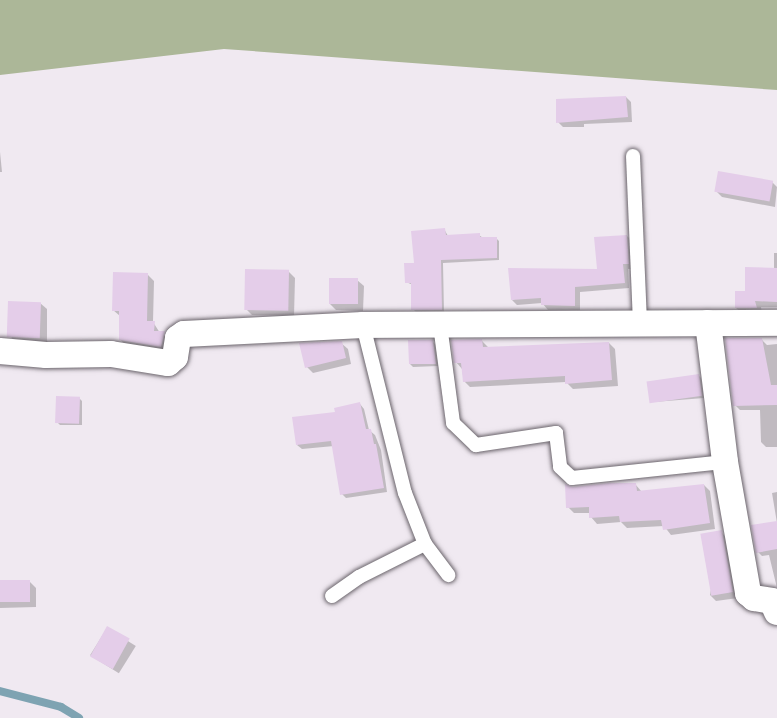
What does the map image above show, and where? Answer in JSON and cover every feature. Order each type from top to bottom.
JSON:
[{"type":"street","points":[[708,323],[725,462],[748,593],[754,598],[772,600],[777,612]]},
{"type":"street","points":[[0,351],[46,355],[111,354],[168,363],[175,357],[178,338],[184,334],[363,325],[777,323]]},
{"type":"lane","points":[[633,156],[640,322]]},
{"type":"lane","points":[[363,325],[405,493],[425,544],[448,575]]},
{"type":"lane","points":[[440,325],[453,423],[476,445],[556,433],[560,467],[572,478],[725,462]]},
{"type":"lane","points":[[332,596],[359,577],[425,544]]},
{"type":"green space","points":[[0,0],[777,0],[777,90],[224,49],[0,75]]},
{"type":"building","points":[[626,96],[628,117],[556,123],[556,99]]},
{"type":"building","points":[[718,171],[773,181],[770,201],[714,192]]},
{"type":"building","points":[[445,228],[446,235],[480,233],[480,237],[497,237],[497,258],[441,260],[442,310],[411,310],[411,283],[405,283],[404,263],[414,263],[411,231]]},
{"type":"building","points":[[627,235],[629,264],[623,264],[625,283],[575,287],[575,306],[541,305],[541,298],[511,300],[508,268],[597,269],[594,237]]},
{"type":"building","points":[[745,267],[777,268],[777,302],[755,301],[757,308],[735,308],[735,291],[745,291]]},
{"type":"building","points":[[245,269],[289,270],[288,311],[244,310]]},
{"type":"building","points":[[113,272],[148,273],[147,321],[155,321],[154,331],[165,331],[161,347],[119,340],[119,311],[112,311]]},
{"type":"building","points":[[329,278],[358,278],[358,304],[329,304]]},
{"type":"building","points":[[8,301],[41,302],[40,338],[7,337]]},
{"type":"building","points":[[725,338],[762,338],[771,385],[777,385],[777,405],[733,406]]},
{"type":"building","points":[[482,339],[483,347],[609,342],[612,380],[565,384],[565,376],[463,382],[461,363],[454,363],[451,340]]},
{"type":"building","points":[[408,340],[433,340],[436,364],[409,364]]},
{"type":"building","points":[[342,341],[346,358],[305,368],[299,343]]},
{"type":"building","points":[[699,374],[702,396],[650,403],[647,381]]},
{"type":"building","points":[[56,396],[80,397],[79,424],[55,423]]},
{"type":"building","points":[[360,402],[366,429],[371,429],[374,444],[376,444],[384,488],[340,495],[331,441],[296,445],[292,417],[335,412],[334,408]]},
{"type":"building","points":[[636,483],[637,491],[704,484],[710,523],[663,530],[661,520],[620,522],[619,516],[589,518],[589,507],[566,508],[565,484],[573,487]]},
{"type":"building","points":[[777,521],[777,549],[756,553],[751,525]]},
{"type":"building","points":[[722,530],[733,592],[711,596],[700,534]]},
{"type":"building","points":[[0,580],[30,580],[30,602],[0,602]]},
{"type":"building","points":[[107,626],[130,639],[113,669],[90,657]]},
{"type":"waterway","points":[[0,691],[61,707],[79,718]]}]
